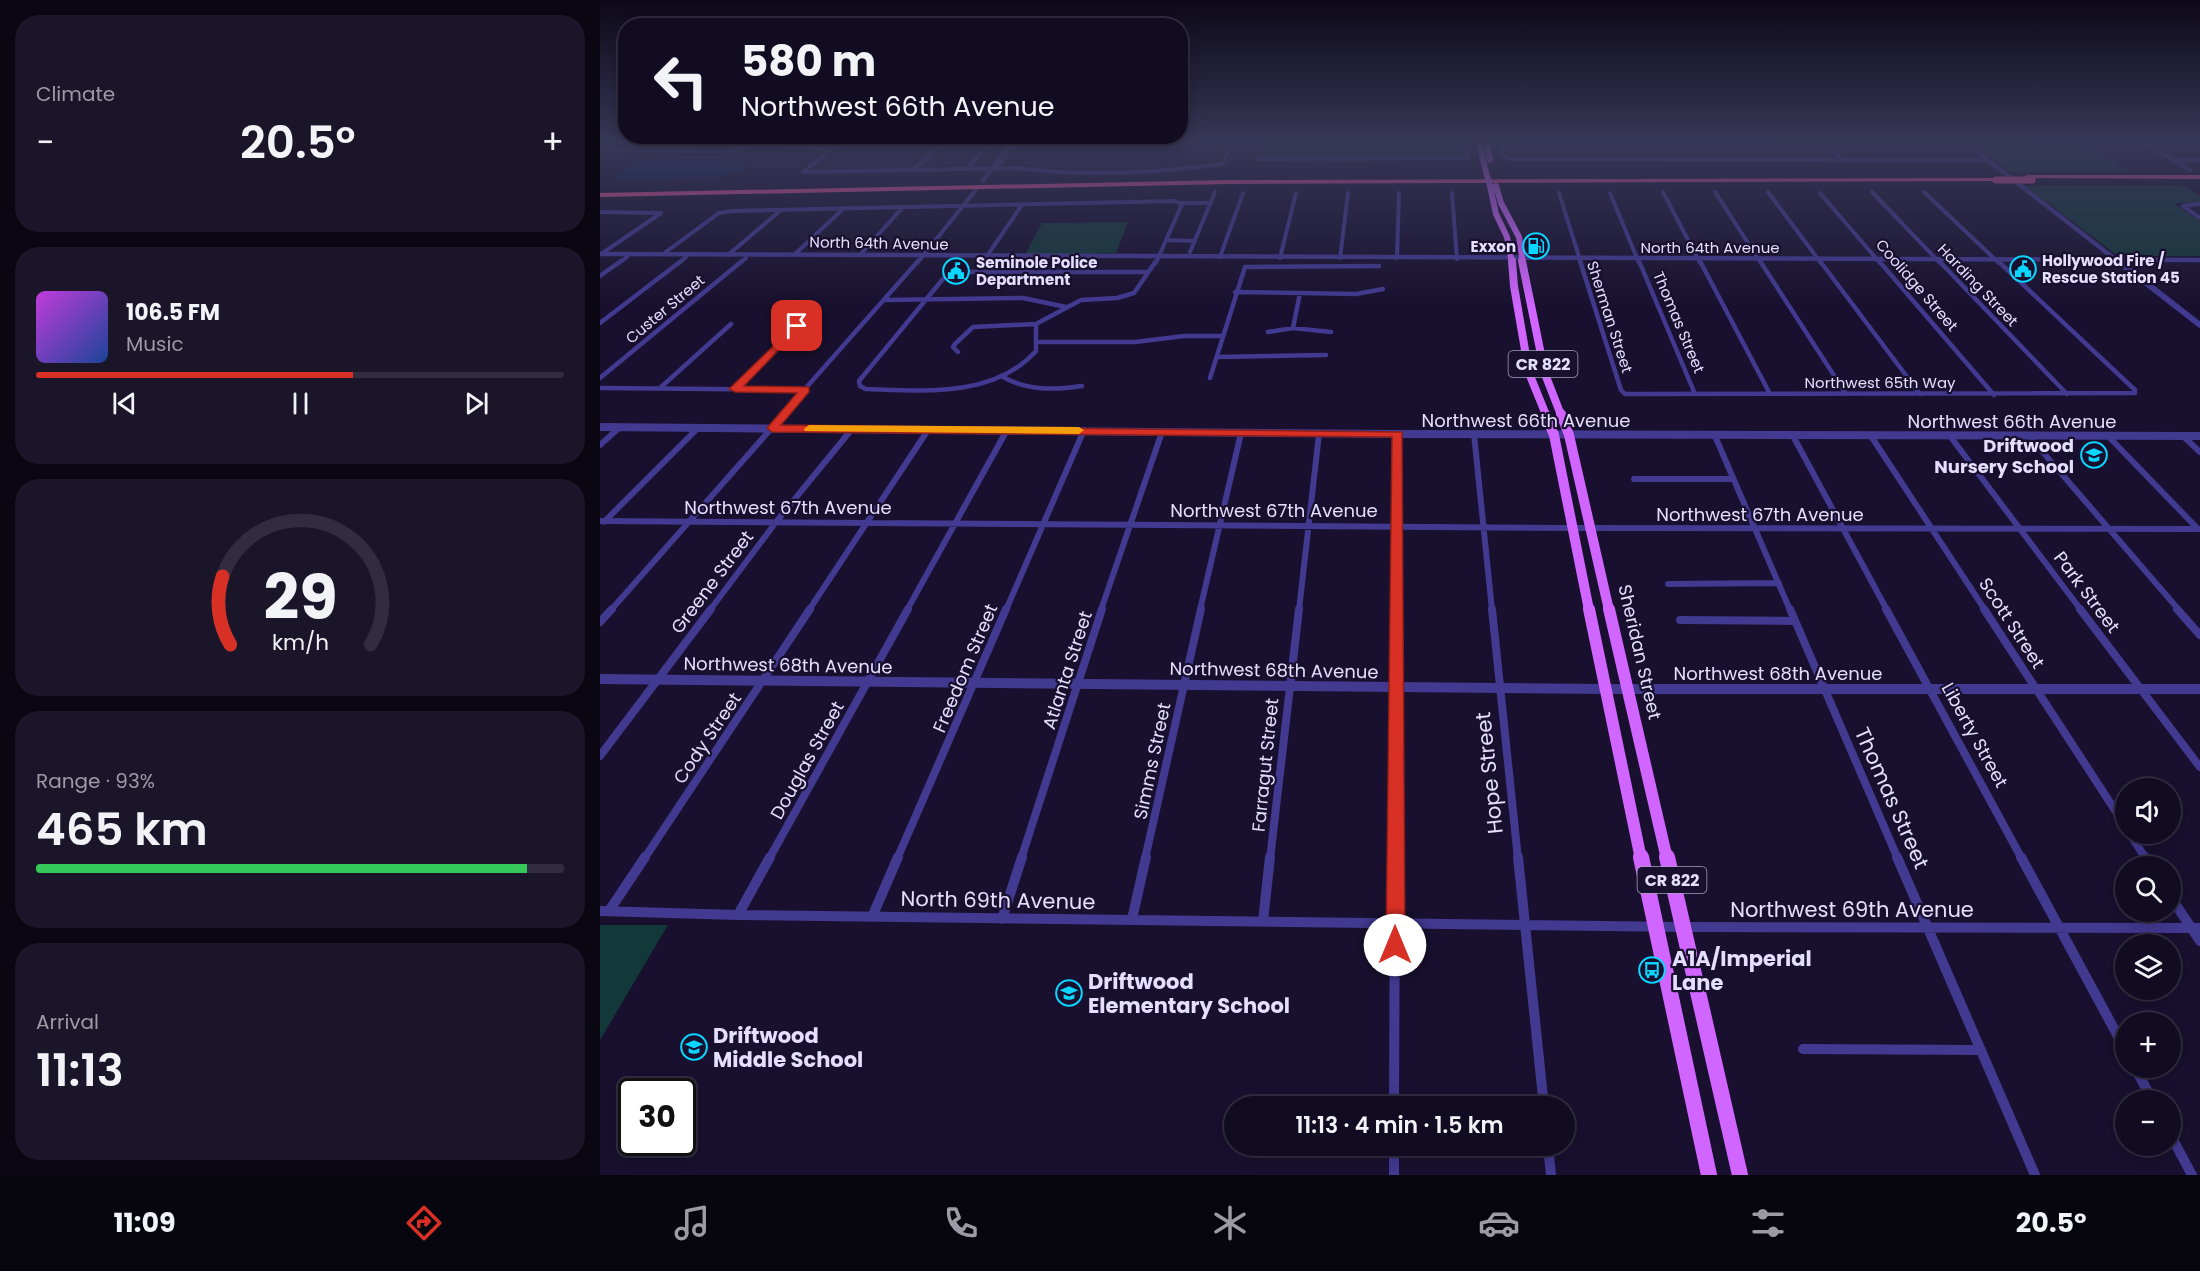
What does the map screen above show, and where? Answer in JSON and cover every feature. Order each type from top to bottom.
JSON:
[{"type":"main road","name":"Sheridan Street","points":[[1494,197],[1496,214],[1507,237],[1512,259],[1528,374],[1554,435],[1605,689],[1709,1175]]},
{"type":"main road","name":"Sheridan Street","points":[[1498,197],[1519,237],[1524,259],[1526,286],[1545,374],[1569,435],[1592,528],[1740,1175]]},
{"type":"street","points":[[600,622],[923,257],[970,197]]},
{"type":"street","points":[[1190,252],[1213,197]]},
{"type":"street","points":[[1220,257],[1242,197]]},
{"type":"street","points":[[1280,258],[1295,197]]},
{"type":"street","points":[[1340,258],[1347,197]]},
{"type":"street","points":[[1397,258],[1399,197]]},
{"type":"street","points":[[1452,197],[1456,259]]},
{"type":"street","name":"Sherman Street","points":[[1560,197],[1575,247],[1575,259],[1621,390],[1625,394]]},
{"type":"street","name":"Thomas Street","points":[[1612,197],[1695,394]]},
{"type":"street","points":[[1665,197],[1770,394]]},
{"type":"street","points":[[1718,197],[1846,394]]},
{"type":"street","points":[[1771,197],[1816,259],[1920,394]]},
{"type":"street","name":"Coolidge Street","points":[[1823,197],[1994,394]]},
{"type":"street","name":"Harding Street","points":[[1877,197],[2067,394]]},
{"type":"street","points":[[1929,197],[1994,260]]},
{"type":"street","points":[[2035,197],[2200,325]]},
{"type":"street","points":[[663,254],[719,213],[732,211],[1174,201],[1211,203]]},
{"type":"street","points":[[958,352],[953,347],[954,344],[964,332],[973,327],[1036,324],[1088,298],[1117,298],[1134,293],[1158,257],[1181,203]]},
{"type":"street","points":[[2200,204],[2183,206],[2200,218]]},
{"type":"street","points":[[987,256],[1022,205]]},
{"type":"street","points":[[860,255],[903,207]]},
{"type":"street","points":[[795,255],[844,208]]},
{"type":"street","points":[[728,255],[781,210]]},
{"type":"street","points":[[600,212],[661,213],[600,254]]},
{"type":"street","points":[[600,219],[612,212]]},
{"type":"street","points":[[1166,240],[1195,241]]},
{"type":"street","name":"North 64th Avenue","points":[[600,254],[1158,257],[1184,260],[1220,257],[1245,259],[2198,261]]},
{"type":"street","points":[[600,276],[627,257]]},
{"type":"street","points":[[600,323],[686,257]]},
{"type":"street","name":"Custer Street","points":[[600,378],[746,258]]},
{"type":"street","name":"Northwest 65th Way","points":[[1625,394],[2135,393],[2135,390],[1994,260]]},
{"type":"street","points":[[1210,378],[1235,292],[1245,267],[1379,266]]},
{"type":"street","points":[[1036,324],[1036,351],[1032,358],[1003,377],[959,388],[936,390],[866,389],[860,386],[860,381],[925,300],[944,277],[951,273],[1148,273]]},
{"type":"street","points":[[1235,292],[1356,294],[1383,289]]},
{"type":"street","points":[[1293,328],[1300,293]]},
{"type":"street","points":[[885,300],[1023,298],[1066,307]]},
{"type":"street","points":[[660,388],[731,324]]},
{"type":"street","points":[[735,389],[797,326]]},
{"type":"street","points":[[1268,332],[1293,328],[1331,332]]},
{"type":"street","points":[[1037,342],[1135,342],[1184,336],[1222,336]]},
{"type":"street","points":[[1217,357],[1326,355]]},
{"type":"street","points":[[1003,377],[1022,387],[1082,386]]},
{"type":"street","points":[[600,388],[805,390]]},
{"type":"street","name":"Northwest 66th Avenue","points":[[600,428],[1714,436],[2200,436]]},
{"type":"street","points":[[600,445],[619,428]]},
{"type":"street","points":[[602,522],[698,428]]},
{"type":"street","name":"Greene Street","points":[[600,756],[776,522],[852,429]]},
{"type":"street","name":"Cody Street","points":[[605,911],[763,681],[928,430]]},
{"type":"street","name":"Douglas Street","points":[[738,915],[1007,430]]},
{"type":"street","name":"Freedom Street","points":[[872,917],[1084,430]]},
{"type":"street","name":"Atlanta Street","points":[[1002,919],[1129,524],[1162,432]]},
{"type":"street","name":"Simms Street","points":[[1132,920],[1241,433]]},
{"type":"street","name":"Farragut Street","points":[[1263,921],[1319,434]]},
{"type":"street","points":[[1394,1096],[1398,434]]},
{"type":"street","name":"Hope Street","points":[[1474,434],[1543,1096]]},
{"type":"street","name":"Thomas Street","points":[[1714,436],[2035,1175]]},
{"type":"street","name":"Liberty Street","points":[[1793,436],[2115,1031]]},
{"type":"street","name":"Scott Street","points":[[1871,436],[2115,810]]},
{"type":"street","name":"Park Street","points":[[1950,436],[2200,767]]},
{"type":"street","points":[[2029,436],[2200,635]]},
{"type":"street","points":[[2108,436],[2199,530]]},
{"type":"street","points":[[2183,436],[2200,452]]},
{"type":"street","points":[[1634,478],[1732,479]]},
{"type":"street","name":"Northwest 67th Avenue","points":[[602,522],[2199,530]]},
{"type":"street","points":[[1668,584],[1779,583]]},
{"type":"street","points":[[1680,620],[1796,621]]},
{"type":"street","name":"Northwest 68th Avenue","points":[[600,679],[1605,689],[2200,689]]},
{"type":"street","points":[[2181,910],[2196,928],[2200,941]]},
{"type":"street","name":"North 69th Avenue","points":[[605,911],[1002,919],[1395,922]]},
{"type":"street","name":"Northwest 69th Avenue","points":[[1395,922],[1683,927],[2196,928]]},
{"type":"street","points":[[1803,1049],[1981,1050]]},
{"type":"street","points":[[2181,1154],[2192,1175]]},
{"type":"street","points":[[1394,1156],[1394,1175]]},
{"type":"street","points":[[1549,1156],[1551,1175]]},
{"type":"green space","points":[[2040,197],[2200,197],[2200,203],[2173,203],[2200,221],[2200,256],[2130,256],[2114,253]]},
{"type":"green space","points":[[1128,222],[1116,253],[1025,255],[1042,223]]},
{"type":"green space","points":[[600,925],[668,925],[600,1040]]},
{"type":"slow traffic","points":[[809,429],[1079,430]]},
{"type":"place","name":"Exxon","points":[[1536,246]]},
{"type":"place","name":"Hollywood Fire / Rescue Station 45","points":[[2023,269]]},
{"type":"place","name":"Seminole Police Department","points":[[956,271]]},
{"type":"place","name":"Driftwood Nursery School","points":[[2094,455]]},
{"type":"place","name":"A1A/Imperial Lane","points":[[1652,970]]},
{"type":"place","name":"Driftwood Elementary School","points":[[1069,993]]},
{"type":"place","name":"Driftwood Middle School","points":[[694,1047]]},
{"type":"route","points":[[797,326],[735,389],[805,390],[772,428],[1398,434],[1395,945]]}]
